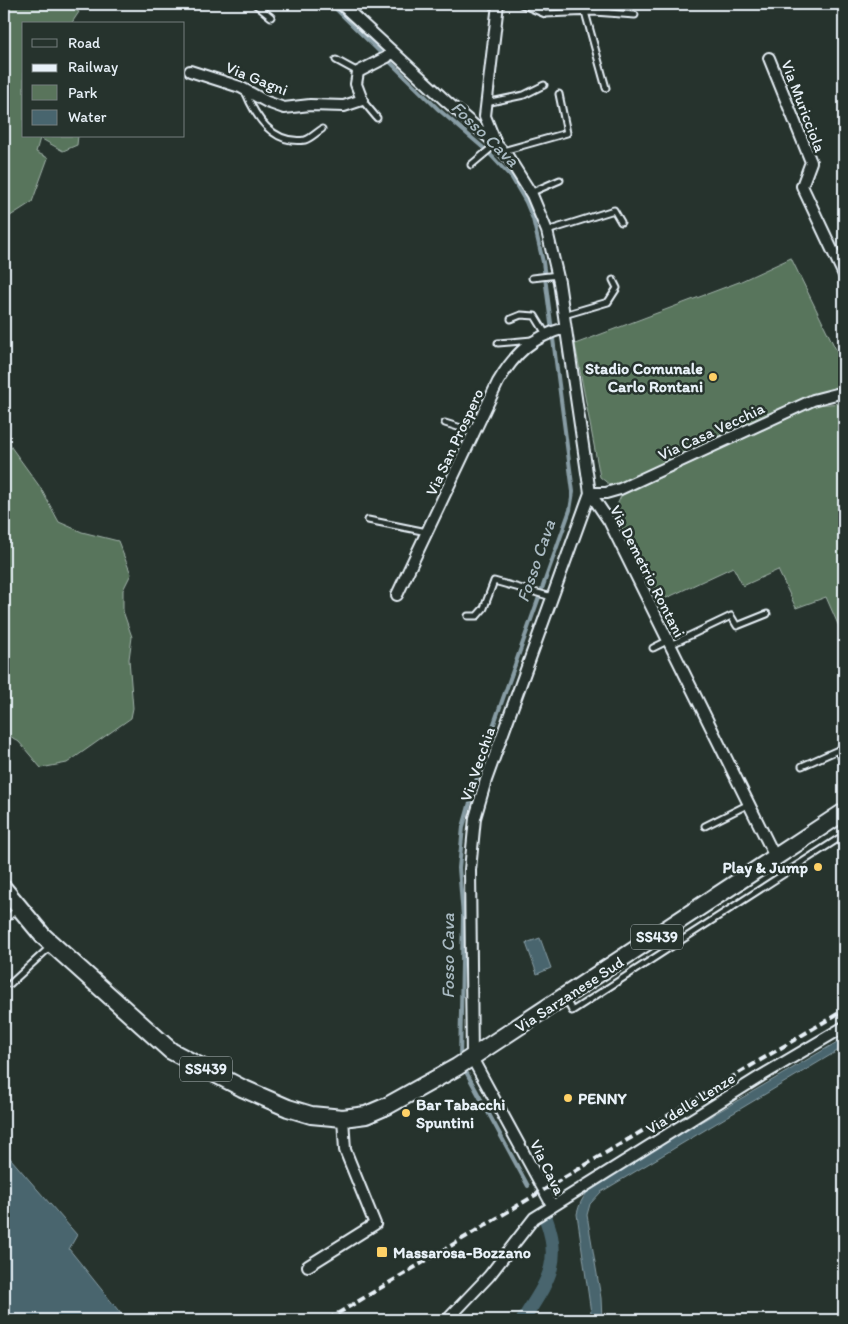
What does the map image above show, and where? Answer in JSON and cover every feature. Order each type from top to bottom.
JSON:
[{"type":"main road","name":"Via Sarzanese Sud","points":[[466,1062],[844,812]]},
{"type":"main road","name":"SS439","points":[[4,889],[18,908],[52,945],[171,1051],[242,1088],[288,1108],[311,1115],[343,1118],[366,1115],[387,1106],[466,1062]]},
{"type":"street","name":"Via Demetrio Rontani","points":[[342,4],[387,56],[497,148],[530,193],[547,231],[554,276],[564,315],[554,331],[590,494],[609,521],[775,856]]},
{"type":"street","points":[[497,148],[485,116],[498,4]]},
{"type":"street","points":[[362,100],[356,84],[358,72],[387,56]]},
{"type":"street","name":"Via Muricciola","points":[[769,58],[811,162],[802,186],[844,275]]},
{"type":"street","name":"Via Gagni","points":[[190,71],[216,78],[244,89],[284,108],[310,105],[344,106],[362,100]]},
{"type":"street","name":"Via San Prospero","points":[[398,595],[474,432],[511,360],[535,340],[554,331]]},
{"type":"street","name":"Via Casa Vecchia","points":[[590,494],[606,493],[620,489],[813,400],[844,392]]},
{"type":"street","name":"Via Vecchia","points":[[466,1062],[470,870],[475,818],[486,780],[550,596],[576,525],[590,494]]},
{"type":"street","name":"Via delle Lenze","points":[[552,1205],[844,1027]]},
{"type":"street","name":"Via Cava","points":[[447,1320],[489,1276],[534,1218],[552,1205],[466,1062]]},
{"type":"street","points":[[308,1266],[375,1224],[345,1150],[343,1118]]},
{"type":"lane","points":[[255,4],[271,17]]},
{"type":"lane","points":[[521,4],[545,14],[594,12],[636,15]]},
{"type":"lane","points":[[594,12],[626,4]]},
{"type":"lane","points":[[585,12],[606,88]]},
{"type":"lane","points":[[336,60],[358,72]]},
{"type":"lane","points":[[486,103],[524,95],[544,85]]},
{"type":"lane","points":[[244,89],[257,118],[271,131],[286,138],[306,140],[322,129]]},
{"type":"lane","points":[[471,165],[483,155],[497,148],[567,133],[559,94]]},
{"type":"lane","points":[[362,100],[377,118]]},
{"type":"lane","points":[[530,193],[560,180]]},
{"type":"lane","points":[[547,231],[614,210],[621,222]]},
{"type":"lane","points":[[532,278],[554,276]]},
{"type":"lane","points":[[564,315],[608,302],[617,288],[613,280]]},
{"type":"lane","points":[[511,319],[520,314],[535,316],[554,331]]},
{"type":"lane","points":[[498,344],[535,340]]},
{"type":"lane","points":[[445,423],[474,432]]},
{"type":"lane","points":[[368,520],[429,532]]},
{"type":"lane","points":[[468,616],[477,616],[484,608],[494,581],[550,596]]},
{"type":"lane","points":[[654,648],[731,616],[737,626],[767,614]]},
{"type":"lane","points":[[802,766],[838,750],[844,762]]},
{"type":"lane","points":[[705,826],[749,804]]},
{"type":"lane","points":[[565,997],[572,1012],[844,836]]},
{"type":"lane","points":[[4,921],[18,908]]},
{"type":"lane","points":[[10,984],[52,945]]},
{"type":"green space","points":[[4,4],[64,4],[79,12],[72,22],[22,22],[22,138],[40,138],[36,152],[48,158],[32,202],[4,220]]},
{"type":"green space","points":[[40,138],[78,138],[77,145],[63,151]]},
{"type":"green space","name":"Stadio Comunale Carlo Rontani","points":[[791,258],[844,366],[844,387],[809,396],[616,485],[610,485],[600,477],[575,344],[739,282]]},
{"type":"green space","points":[[4,374],[7,378],[5,417],[11,447],[40,487],[59,522],[82,532],[118,541],[131,574],[123,590],[123,611],[132,637],[129,659],[133,708],[131,718],[67,763],[41,768],[19,742],[4,732]]},
{"type":"green space","points":[[844,403],[844,638],[826,597],[796,608],[778,570],[743,586],[733,567],[660,601],[614,512],[621,496],[814,405]]},
{"type":"water","points":[[540,938],[551,968],[537,974],[526,943]]},
{"type":"water","points":[[844,1038],[844,1047],[601,1192],[590,1204],[587,1215],[601,1298],[602,1320],[592,1320],[577,1214],[586,1194],[604,1179]]},
{"type":"water","points":[[4,1151],[77,1235],[69,1249],[126,1320],[12,1320],[4,1311]]},
{"type":"waterway","name":"Fosso Cava","points":[[331,4],[438,109],[487,151],[512,178],[526,202],[533,219],[543,262],[573,492],[570,510],[485,749],[463,827],[459,868],[463,916],[460,1060]]},
{"type":"waterway","name":"Fosso Cava","points":[[464,1068],[528,1186]]},
{"type":"waterway","points":[[523,1320],[550,1273],[553,1249],[546,1219]]},
{"type":"railway","points":[[327,1320],[844,1010]]},
{"type":"place","name":"Stadio Comunale Carlo Rontani","points":[[713,377]]},
{"type":"place","name":"Play & Jump","points":[[818,867]]},
{"type":"place","name":"PENNY","points":[[568,1098]]},
{"type":"place","name":"Bar Tabacchi Spuntini","points":[[406,1113]]},
{"type":"place","name":"Massarosa-Bozzano","points":[[382,1252]]}]
